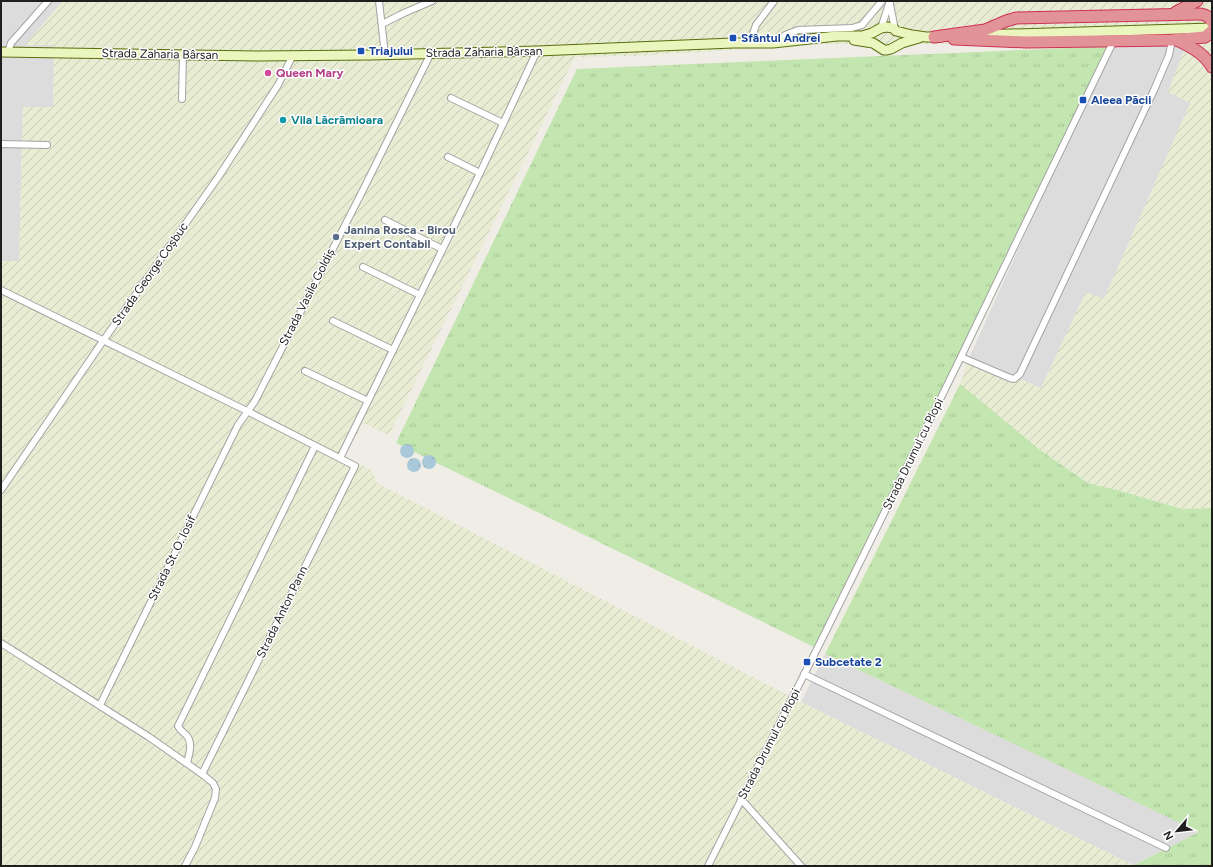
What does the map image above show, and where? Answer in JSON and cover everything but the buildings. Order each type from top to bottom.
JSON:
[{"type":"highway","points":[[1172,14],[1197,1]]},
{"type":"highway","points":[[930,37],[985,30],[1016,18],[1204,14],[1208,16],[1212,22]]},
{"type":"highway","points":[[930,37],[1026,42],[1173,39],[1205,37],[1212,31]]},
{"type":"highway","points":[[1173,39],[1197,50],[1207,59],[1212,67]]},
{"type":"main road","points":[[822,38],[862,36],[887,26],[905,34],[930,37],[1212,28]]},
{"type":"main road","points":[[878,45],[875,37],[880,30]]},
{"type":"main road","points":[[896,30],[899,39],[897,45]]},
{"type":"main road","points":[[822,38],[860,41],[878,45],[880,48],[887,50],[894,48],[897,45],[930,37]]},
{"type":"main road","name":"Strada Zaharia Bârsan","points":[[4,52],[385,55],[780,42],[822,38]]},
{"type":"street","points":[[4,52],[48,1]]},
{"type":"street","points":[[379,1],[385,55]]},
{"type":"street","points":[[382,24],[404,12],[432,1]]},
{"type":"street","points":[[750,43],[756,25],[774,1]]},
{"type":"street","points":[[780,42],[785,35],[798,30],[852,28],[862,25],[882,1]]},
{"type":"street","points":[[880,30],[890,3]]},
{"type":"street","points":[[890,3],[896,30]]},
{"type":"street","points":[[961,357],[1010,378],[1014,379],[1020,374],[1154,90],[1169,54],[1173,39]]},
{"type":"street","name":"Strada Drumul cu Plopi","points":[[708,866],[961,357],[1115,40]]},
{"type":"street","points":[[1,290],[340,458],[480,173],[538,51]]},
{"type":"street","name":"Strada Vasile Goldiș","points":[[247,412],[255,401],[431,53]]},
{"type":"street","points":[[182,99],[183,54]]},
{"type":"street","name":"Strada George Coșbuc","points":[[1,490],[103,340],[219,176],[278,85],[293,55]]},
{"type":"street","points":[[451,98],[503,123]]},
{"type":"street","points":[[1,144],[47,145]]},
{"type":"street","points":[[448,157],[480,173]]},
{"type":"street","points":[[385,220],[442,249]]},
{"type":"street","points":[[362,267],[420,295]]},
{"type":"street","points":[[333,321],[393,350]]},
{"type":"street","points":[[305,371],[368,401]]},
{"type":"street","name":"Strada St. O. Iosif","points":[[100,705],[228,444],[247,412]]},
{"type":"street","points":[[187,763],[190,741],[178,726],[315,446]]},
{"type":"street","name":"Strada Anton Pann","points":[[202,774],[355,466],[340,458]]},
{"type":"street","points":[[1,643],[100,705],[187,763],[213,783],[216,789],[215,798],[195,847],[185,866]]},
{"type":"street","points":[[804,674],[1166,848]]},
{"type":"street","points":[[741,799],[801,866]]},
{"type":"shaded area","points":[[1,1],[63,1],[25,45],[55,45],[53,108],[23,108],[19,261],[1,261]]},
{"type":"shaded area","points":[[1111,44],[1179,46],[1184,51],[1168,92],[1191,102],[1104,299],[1086,292],[1041,388],[969,358]]},
{"type":"shaded area","points":[[825,654],[1200,832],[1133,865],[801,702]]},
{"type":"green space","points":[[63,1],[1212,1],[1212,508],[1182,509],[1088,483],[1040,450],[960,384],[969,358],[1041,388],[1086,292],[1104,299],[1190,103],[1168,92],[1184,51],[1179,46],[1111,44],[824,44],[635,56],[575,57],[389,435],[363,423],[345,456],[371,470],[377,483],[801,702],[1133,865],[1,866],[1,261],[19,261],[23,107],[53,107],[54,45],[25,45]]},
{"type":"green space","points":[[1115,46],[814,647],[396,443],[577,69]]},
{"type":"green space","points":[[960,384],[1040,450],[1088,483],[1182,509],[1212,508],[1212,866],[1132,866],[1199,832],[825,654]]},
{"type":"water","points":[[404,444],[410,444],[414,448],[414,454],[410,458],[404,458],[400,454],[400,448]]},
{"type":"water","points":[[426,455],[432,455],[436,459],[436,465],[432,469],[426,469],[422,465],[422,459]]},
{"type":"water","points":[[411,458],[417,458],[421,462],[421,468],[417,472],[411,472],[407,468],[407,462]]},
{"type":"place","name":"Sfântul Andrei","points":[[733,38]]},
{"type":"place","name":"Triajului","points":[[361,51]]},
{"type":"place","name":"Queen Mary","points":[[268,73]]},
{"type":"place","name":"Aleea Păcii","points":[[1083,100]]},
{"type":"place","name":"Vila Lăcrămioara","points":[[283,120]]},
{"type":"place","name":"Janina Rosca - Birou Expert Contabil","points":[[336,237]]},
{"type":"place","name":"Subcetate 2","points":[[807,662]]}]
